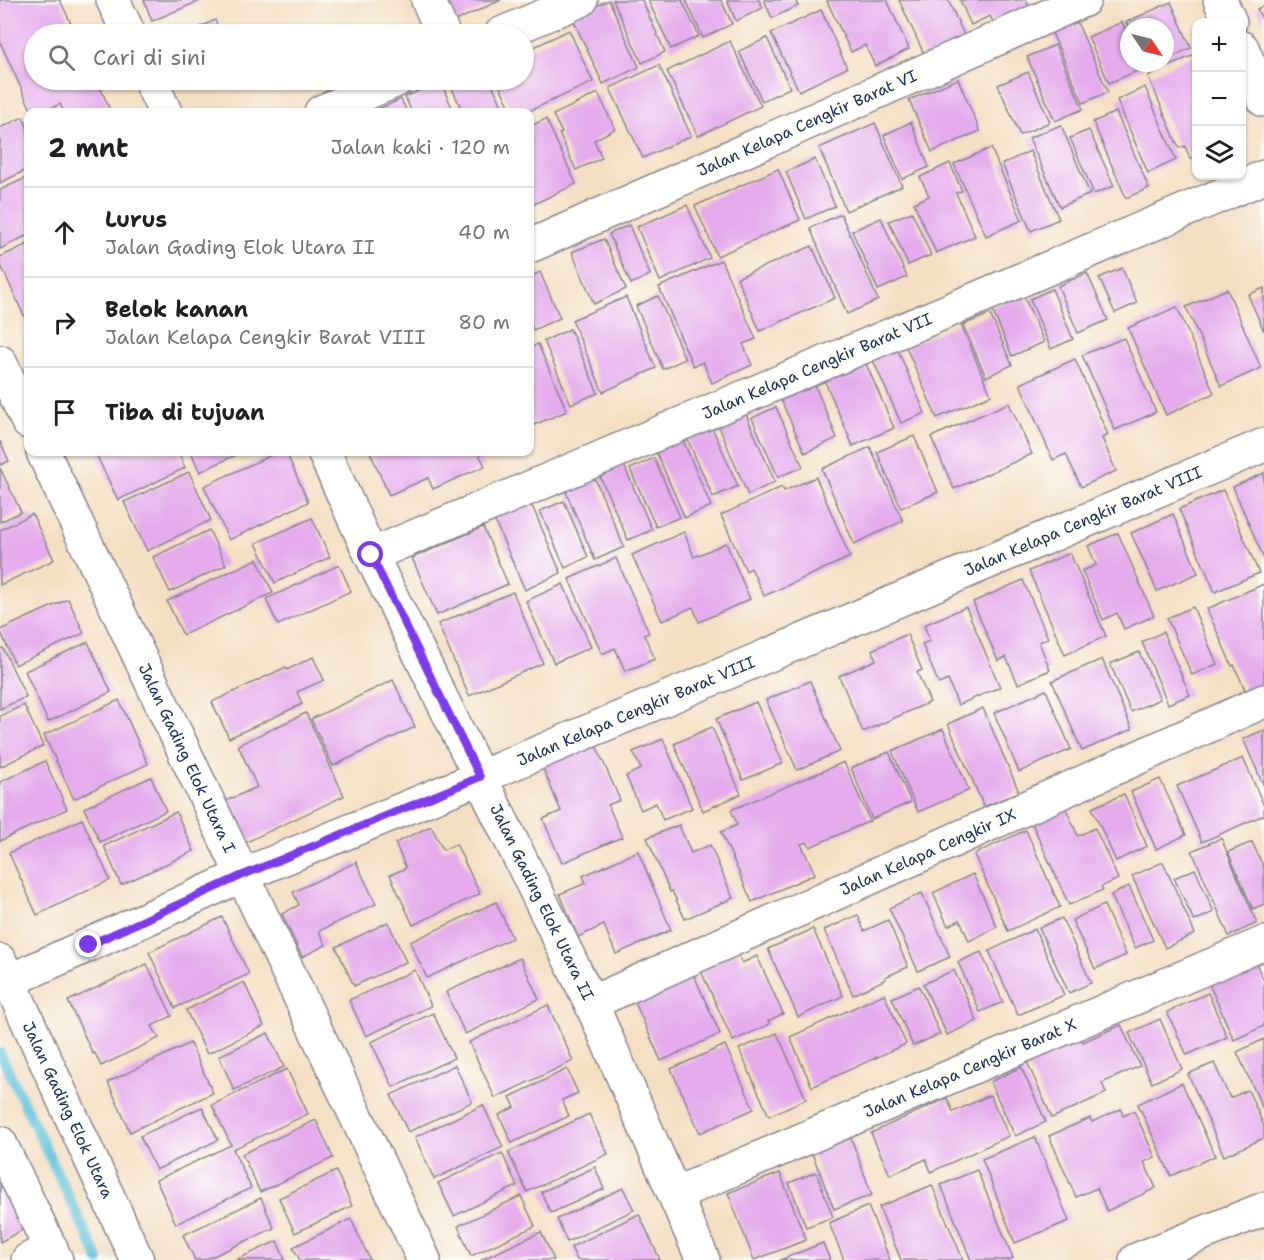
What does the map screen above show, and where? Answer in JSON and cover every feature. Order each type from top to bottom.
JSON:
[{"type":"street","points":[[113,0],[124,24]]},
{"type":"street","points":[[428,0],[439,24]]},
{"type":"street","points":[[525,24],[581,0]]},
{"type":"street","name":"Jalan Kelapa Cengkir Barat VI","points":[[534,244],[1084,0]]},
{"type":"street","points":[[1220,0],[1228,18]]},
{"type":"street","points":[[1246,57],[1264,100]]},
{"type":"street","points":[[155,90],[163,108]]},
{"type":"street","points":[[330,108],[373,90]]},
{"type":"street","name":"Jalan Kelapa Cengkir Barat VII","points":[[371,555],[1264,177]]},
{"type":"street","points":[[0,362],[24,413]]},
{"type":"street","name":"Jalan Kelapa Cengkir Barat VIII","points":[[4,971],[480,777],[1264,445]]},
{"type":"street","name":"Jalan Gading Elok Utara I","points":[[44,456],[424,1260]]},
{"type":"street","name":"Jalan Gading Elok Utara II","points":[[326,456],[371,555],[591,1003],[703,1260]]},
{"type":"street","name":"Jalan Kelapa Cengkir IX","points":[[591,1003],[1264,701]]},
{"type":"street","name":"Jalan Kelapa Cengkir Barat X","points":[[675,1194],[1264,942]]},
{"type":"street","name":"Jalan Gading Elok Utara","points":[[4,971],[137,1260]]},
{"type":"street","points":[[0,1143],[45,1256]]},
{"type":"street","points":[[1136,1260],[1264,1209]]},
{"type":"building","points":[[60,0],[71,24],[24,24],[24,90],[101,90],[109,108],[62,108],[60,104],[52,108],[30,108],[0,42],[0,1]]},
{"type":"building","points":[[144,0],[202,0],[152,21]]},
{"type":"building","points":[[443,0],[501,0],[453,22]]},
{"type":"building","points":[[609,0],[639,67],[603,84],[572,17]]},
{"type":"building","points":[[613,0],[642,0],[665,52],[642,63]]},
{"type":"building","points":[[648,0],[682,0],[699,36],[671,49]]},
{"type":"building","points":[[686,0],[721,0],[732,24],[703,38]]},
{"type":"building","points":[[727,0],[759,0],[763,8],[736,21]]},
{"type":"building","points":[[764,0],[795,0],[798,6],[772,18]]},
{"type":"building","points":[[887,0],[909,49],[875,66],[865,45],[851,52],[827,1]]},
{"type":"building","points":[[899,0],[948,0],[966,39],[926,58]]},
{"type":"building","points":[[960,0],[1026,0],[1029,7],[994,24],[990,16],[971,25]]},
{"type":"building","points":[[1171,2],[1191,48],[1174,56],[1174,18],[1135,18]]},
{"type":"building","points":[[1264,6],[1264,23],[1257,9]]},
{"type":"building","points":[[821,10],[847,68],[799,91],[771,33]]},
{"type":"building","points":[[1077,22],[1108,92],[1083,103],[1052,33]]},
{"type":"building","points":[[1120,23],[1120,72],[1135,72],[1109,83],[1088,37]]},
{"type":"building","points":[[569,30],[593,82],[534,109],[510,108],[502,90],[534,90],[534,47]]},
{"type":"building","points":[[767,38],[790,88],[762,101],[739,51]]},
{"type":"building","points":[[730,41],[761,106],[698,136],[667,71]]},
{"type":"building","points":[[1055,45],[1083,109],[1055,121],[1027,57]]},
{"type":"building","points":[[1192,56],[1192,158],[1190,159],[1185,146],[1179,148],[1148,76],[1157,72],[1174,72],[1174,64]]},
{"type":"building","points":[[659,65],[691,136],[643,158],[610,88]]},
{"type":"building","points":[[1028,72],[1050,122],[1020,135],[998,85]]},
{"type":"building","points":[[958,79],[980,131],[932,152],[909,100]]},
{"type":"building","points":[[1145,87],[1176,160],[1148,173],[1117,100]]},
{"type":"building","points":[[420,90],[444,90],[452,108],[410,108],[405,97]]},
{"type":"building","points":[[453,90],[495,90],[503,108],[461,108]]},
{"type":"building","points":[[598,93],[615,129],[594,140],[602,158],[576,170],[553,115]]},
{"type":"building","points":[[401,99],[405,108],[381,108]]},
{"type":"building","points":[[1116,112],[1149,188],[1126,198],[1093,122]]},
{"type":"building","points":[[23,117],[24,171],[0,183],[0,128]]},
{"type":"building","points":[[546,119],[576,184],[534,204],[534,124]]},
{"type":"building","points":[[911,122],[929,167],[902,179],[884,135]]},
{"type":"building","points":[[875,123],[902,186],[846,211],[819,148]]},
{"type":"building","points":[[1061,125],[1090,194],[1060,207],[1029,138]]},
{"type":"building","points":[[1089,130],[1114,186],[1094,194],[1070,138]]},
{"type":"building","points":[[991,148],[1022,220],[986,236],[954,164]]},
{"type":"building","points":[[1030,151],[1059,219],[1031,231],[1002,164]]},
{"type":"building","points":[[815,159],[835,206],[806,219],[786,172]]},
{"type":"building","points":[[950,163],[962,191],[956,193],[975,236],[936,253],[914,203],[929,196],[920,177]]},
{"type":"building","points":[[778,169],[800,220],[717,256],[695,206]]},
{"type":"building","points":[[24,179],[24,237],[0,249],[0,190]]},
{"type":"building","points":[[687,205],[710,258],[660,281],[637,227]]},
{"type":"building","points":[[912,212],[931,255],[908,265],[889,221]]},
{"type":"building","points":[[841,214],[878,300],[847,314],[810,228]]},
{"type":"building","points":[[881,218],[907,277],[878,290],[852,231]]},
{"type":"building","points":[[629,225],[650,275],[631,284],[609,234]]},
{"type":"building","points":[[604,239],[626,289],[594,304],[572,252]]},
{"type":"building","points":[[24,246],[24,316],[0,263],[0,257]]},
{"type":"building","points":[[812,246],[835,298],[760,331],[737,278]]},
{"type":"building","points":[[721,260],[756,339],[743,344],[752,365],[712,383],[703,362],[693,366],[659,287]]},
{"type":"building","points":[[1122,268],[1137,303],[1115,313],[1099,278]]},
{"type":"building","points":[[540,272],[560,318],[534,330],[534,275]]},
{"type":"building","points":[[1087,273],[1108,320],[1078,333],[1058,286]]},
{"type":"building","points":[[1264,288],[1264,331],[1248,295]]},
{"type":"building","points":[[1052,289],[1073,339],[1051,349],[1030,299]]},
{"type":"building","points":[[1227,289],[1261,368],[1221,386],[1186,307]]},
{"type":"building","points":[[1023,294],[1044,342],[1012,356],[991,307]]},
{"type":"building","points":[[658,296],[685,359],[663,369],[636,306]]},
{"type":"building","points":[[626,297],[656,368],[603,392],[572,320]]},
{"type":"building","points":[[1177,307],[1214,393],[1166,415],[1128,328]]},
{"type":"building","points":[[990,314],[1012,365],[986,377],[963,325]]},
{"type":"building","points":[[960,323],[991,395],[937,418],[906,347]]},
{"type":"building","points":[[570,329],[598,393],[571,404],[544,341]]},
{"type":"building","points":[[1124,338],[1156,412],[1115,430],[1082,355]]},
{"type":"building","points":[[538,344],[567,411],[534,425],[534,346]]},
{"type":"building","points":[[897,348],[925,413],[901,423],[873,360]]},
{"type":"building","points":[[864,359],[894,428],[853,446],[823,377]]},
{"type":"building","points":[[1075,359],[1108,435],[1102,438],[1116,471],[1081,487],[1066,454],[1053,460],[1020,384]]},
{"type":"building","points":[[813,381],[837,438],[805,453],[779,396]]},
{"type":"building","points":[[1009,403],[1032,454],[954,489],[931,437]]},
{"type":"building","points":[[776,407],[803,467],[778,477],[752,418]]},
{"type":"building","points":[[744,410],[775,482],[748,495],[717,422]]},
{"type":"building","points":[[711,425],[738,486],[713,497],[686,436]]},
{"type":"building","points":[[914,436],[938,492],[901,508],[877,452]]},
{"type":"building","points":[[682,438],[711,506],[685,518],[655,449]]},
{"type":"building","points":[[0,441],[9,461],[0,465]]},
{"type":"building","points":[[870,447],[903,521],[854,544],[822,469]]},
{"type":"building","points":[[97,456],[180,456],[185,468],[118,500]]},
{"type":"building","points":[[193,456],[234,456],[200,472]]},
{"type":"building","points":[[269,456],[288,456],[308,502],[229,540],[204,486]]},
{"type":"building","points":[[372,456],[480,456],[485,466],[433,489],[428,478],[389,495]]},
{"type":"building","points":[[654,458],[680,517],[656,527],[630,469]]},
{"type":"building","points":[[623,463],[652,530],[628,540],[599,474]]},
{"type":"building","points":[[0,468],[21,512],[0,522]]},
{"type":"building","points":[[189,472],[211,520],[147,551],[124,502]]},
{"type":"building","points":[[592,472],[624,547],[595,560],[563,485]]},
{"type":"building","points":[[1264,473],[1264,559],[1233,487]]},
{"type":"building","points":[[816,477],[850,557],[764,596],[751,568],[746,571],[721,515],[782,487],[784,491]]},
{"type":"building","points":[[1223,490],[1259,573],[1215,592],[1179,509]]},
{"type":"building","points":[[529,499],[561,573],[525,590],[492,515]]},
{"type":"building","points":[[564,501],[588,557],[565,568],[540,511]]},
{"type":"building","points":[[32,514],[54,560],[0,585],[0,530]]},
{"type":"building","points":[[1173,514],[1198,573],[1157,591],[1131,533]]},
{"type":"building","points":[[312,518],[330,557],[275,583],[256,543]]},
{"type":"building","points":[[483,527],[508,584],[437,615],[412,558]]},
{"type":"building","points":[[209,530],[226,565],[170,592],[153,557]]},
{"type":"building","points":[[684,532],[694,557],[726,543],[750,599],[699,622],[693,607],[662,621],[632,555]]},
{"type":"building","points":[[1118,533],[1154,616],[1124,629],[1117,613],[1103,620],[1082,571],[1096,565],[1088,546]]},
{"type":"building","points":[[1070,553],[1106,636],[1065,655],[1029,571]]},
{"type":"building","points":[[616,558],[649,633],[644,635],[655,659],[625,671],[615,648],[602,654],[569,579]]},
{"type":"building","points":[[257,559],[273,593],[183,635],[167,601]]},
{"type":"building","points":[[339,565],[351,591],[278,625],[266,599]]},
{"type":"building","points":[[1023,580],[1048,638],[1039,642],[1050,670],[1018,684],[1006,657],[998,661],[973,602]]},
{"type":"building","points":[[563,584],[591,647],[554,663],[526,601]]},
{"type":"building","points":[[1264,584],[1264,685],[1246,692],[1207,609]]},
{"type":"building","points":[[513,592],[543,663],[469,696],[438,624]]},
{"type":"building","points":[[68,599],[84,633],[15,665],[0,630]]},
{"type":"building","points":[[966,607],[1000,687],[958,705],[948,680],[939,684],[922,644],[930,641],[924,625]]},
{"type":"building","points":[[1193,607],[1217,664],[1192,675],[1167,618]]},
{"type":"building","points":[[1163,632],[1190,695],[1168,704],[1142,642]]},
{"type":"building","points":[[907,634],[922,670],[917,672],[930,702],[863,732],[839,676],[876,660],[872,650]]},
{"type":"building","points":[[88,642],[111,692],[48,722],[25,671]]},
{"type":"building","points":[[3,648],[26,697],[0,709],[0,649]]},
{"type":"building","points":[[1139,652],[1160,699],[1131,712],[1110,664]]},
{"type":"building","points":[[313,657],[324,680],[297,692],[302,704],[229,738],[212,702],[286,667],[287,670]]},
{"type":"building","points":[[1102,659],[1132,729],[1082,751],[1052,681]]},
{"type":"building","points":[[393,680],[415,727],[333,766],[311,719]]},
{"type":"building","points":[[810,681],[840,751],[797,770],[766,700]]},
{"type":"building","points":[[1046,690],[1071,749],[1019,772],[994,713]]},
{"type":"building","points":[[119,700],[148,764],[74,799],[44,735]]},
{"type":"building","points":[[756,702],[783,763],[743,780],[716,719]]},
{"type":"building","points":[[24,705],[43,746],[0,767],[0,716]]},
{"type":"building","points":[[983,708],[1019,792],[984,807],[948,724]]},
{"type":"building","points":[[306,713],[344,796],[238,846],[219,804],[257,787],[238,745]]},
{"type":"building","points":[[712,727],[741,794],[703,811],[674,744]]},
{"type":"building","points":[[943,729],[969,790],[918,812],[892,751]]},
{"type":"building","points":[[1264,730],[1264,786],[1243,739]]},
{"type":"building","points":[[663,739],[692,808],[663,820],[656,803],[641,810],[626,776],[641,769],[633,752]]},
{"type":"building","points":[[594,741],[620,800],[608,805],[622,837],[562,863],[543,819],[561,811],[541,764]]},
{"type":"building","points":[[889,752],[911,802],[872,819],[851,768]]},
{"type":"building","points":[[1243,758],[1264,806],[1264,815],[1202,842],[1177,786]]},
{"type":"building","points":[[45,761],[67,809],[0,841],[0,782]]},
{"type":"building","points":[[844,762],[870,821],[810,847],[807,842],[801,844],[815,874],[752,902],[721,832],[737,825],[731,810]]},
{"type":"building","points":[[151,777],[166,811],[100,842],[84,808]]},
{"type":"building","points":[[1160,779],[1186,835],[1156,849],[1131,792]]},
{"type":"building","points":[[1124,794],[1147,846],[1116,861],[1092,808]]},
{"type":"building","points":[[1064,804],[1078,836],[1095,828],[1118,879],[1101,887],[1103,890],[1069,905],[1030,819]]},
{"type":"building","points":[[176,812],[194,851],[121,885],[104,846]]},
{"type":"building","points":[[82,819],[110,880],[37,915],[9,853]]},
{"type":"building","points":[[679,825],[691,853],[710,845],[733,898],[685,919],[672,891],[670,892],[647,838]]},
{"type":"building","points":[[431,826],[443,850],[456,844],[480,894],[413,925],[390,875],[406,868],[395,843]]},
{"type":"building","points":[[1026,830],[1060,907],[1008,931],[974,854]]},
{"type":"building","points":[[1221,838],[1257,923],[1229,936],[1192,851]]},
{"type":"building","points":[[1252,842],[1264,868],[1264,904],[1253,909],[1228,852]]},
{"type":"building","points":[[638,851],[671,930],[616,954],[604,925],[578,937],[560,894],[586,883],[583,876]]},
{"type":"building","points":[[356,862],[376,904],[319,931],[326,945],[302,957],[282,914],[299,905],[293,892]]},
{"type":"building","points":[[1163,862],[1195,934],[1165,948],[1132,876]]},
{"type":"building","points":[[1195,869],[1214,912],[1194,921],[1174,878]]},
{"type":"building","points":[[973,874],[997,927],[969,941],[960,920],[948,926],[933,893]]},
{"type":"building","points":[[1129,886],[1153,940],[1135,948],[1111,895]]},
{"type":"building","points":[[922,893],[950,957],[918,971],[889,908]]},
{"type":"building","points":[[496,902],[512,938],[427,978],[410,942]]},
{"type":"building","points":[[1104,905],[1126,955],[1095,969],[1072,920]]},
{"type":"building","points":[[858,915],[864,931],[888,920],[908,967],[853,995],[824,930]]},
{"type":"building","points":[[222,917],[249,974],[175,1008],[149,952]]},
{"type":"building","points":[[1062,918],[1091,983],[1069,993],[1039,928]]},
{"type":"building","points":[[388,922],[406,962],[354,986],[336,947]]},
{"type":"building","points":[[813,929],[843,996],[798,1017],[768,949]]},
{"type":"building","points":[[1035,929],[1064,995],[1018,1015],[989,951]]},
{"type":"building","points":[[737,952],[742,963],[757,956],[783,1014],[768,1021],[770,1024],[733,1041],[700,969]]},
{"type":"building","points":[[981,952],[1003,1002],[980,1012],[958,962]]},
{"type":"building","points":[[520,958],[539,999],[465,1034],[446,992]]},
{"type":"building","points":[[1256,963],[1264,981],[1264,1026],[1234,1040],[1209,984]]},
{"type":"building","points":[[147,964],[172,1016],[152,1026],[159,1038],[101,1066],[68,1001]]},
{"type":"building","points":[[415,970],[431,1006],[366,1036],[349,1000]]},
{"type":"building","points":[[954,970],[977,1021],[947,1035],[923,984]]},
{"type":"building","points":[[693,973],[720,1034],[661,1061],[634,1000]]},
{"type":"building","points":[[244,982],[264,1026],[207,1054],[186,1010]]},
{"type":"building","points":[[919,986],[940,1034],[913,1046],[892,998]]},
{"type":"building","points":[[1208,993],[1227,1037],[1187,1055],[1167,1012]]},
{"type":"building","points":[[884,994],[906,1044],[812,1087],[790,1037]]},
{"type":"building","points":[[548,1005],[573,1061],[495,1098],[469,1042]]},
{"type":"building","points":[[433,1013],[454,1058],[393,1087],[371,1042]]},
{"type":"building","points":[[1160,1019],[1182,1069],[1152,1083],[1129,1033]]},
{"type":"building","points":[[1121,1025],[1140,1066],[1102,1083],[1106,1093],[1052,1118],[1027,1062],[1081,1038],[1083,1042]]},
{"type":"building","points":[[268,1033],[284,1067],[234,1090],[219,1056]]},
{"type":"building","points":[[777,1033],[806,1099],[769,1116],[739,1049]]},
{"type":"building","points":[[1264,1039],[1264,1111],[1237,1052]]},
{"type":"building","points":[[190,1043],[213,1093],[130,1132],[108,1082]]},
{"type":"building","points":[[725,1045],[754,1109],[700,1133],[671,1069]]},
{"type":"building","points":[[1214,1063],[1230,1098],[1248,1090],[1264,1126],[1264,1138],[1224,1156],[1188,1074]]},
{"type":"building","points":[[455,1065],[472,1102],[408,1132],[391,1095]]},
{"type":"building","points":[[1021,1067],[1046,1122],[1015,1136],[990,1082]]},
{"type":"building","points":[[287,1069],[308,1114],[233,1149],[251,1188],[176,1224],[156,1180],[231,1145],[212,1105]]},
{"type":"building","points":[[567,1069],[578,1093],[562,1100],[569,1116],[512,1143],[499,1115],[515,1107],[510,1097]]},
{"type":"building","points":[[1182,1083],[1215,1156],[1171,1176],[1138,1104]]},
{"type":"building","points":[[990,1095],[1009,1136],[931,1172],[926,1159],[890,1175],[871,1133],[947,1098],[953,1112]]},
{"type":"building","points":[[483,1105],[503,1147],[434,1179],[415,1137]]},
{"type":"building","points":[[202,1107],[218,1140],[156,1170],[140,1136]]},
{"type":"building","points":[[1121,1109],[1123,1116],[1134,1111],[1155,1157],[1144,1162],[1156,1188],[1107,1211],[1097,1188],[1076,1197],[1049,1136],[1090,1118],[1092,1122]]},
{"type":"building","points":[[589,1114],[608,1154],[527,1192],[508,1152]]},
{"type":"building","points":[[316,1120],[333,1158],[260,1192],[242,1154]]},
{"type":"building","points":[[1035,1137],[1069,1221],[1015,1243],[982,1159]]},
{"type":"building","points":[[851,1138],[872,1195],[834,1209],[812,1153]]},
{"type":"building","points":[[502,1153],[517,1186],[454,1216],[438,1183]]},
{"type":"building","points":[[595,1167],[604,1189],[551,1213],[541,1192]]},
{"type":"building","points":[[977,1170],[1013,1258],[1009,1260],[971,1260],[941,1185]]},
{"type":"building","points":[[336,1171],[352,1206],[295,1233],[279,1198]]},
{"type":"building","points":[[816,1172],[833,1217],[806,1227],[789,1183]]},
{"type":"building","points":[[780,1173],[806,1240],[754,1260],[728,1193]]},
{"type":"building","points":[[0,1183],[24,1229],[0,1242]]},
{"type":"building","points":[[932,1185],[963,1260],[901,1260],[879,1207]]},
{"type":"building","points":[[623,1188],[634,1210],[567,1242],[557,1219]]},
{"type":"building","points":[[521,1196],[535,1226],[471,1256],[458,1226]]},
{"type":"building","points":[[261,1198],[274,1228],[205,1260],[195,1260],[183,1235]]},
{"type":"building","points":[[868,1206],[890,1260],[844,1260],[829,1223]]},
{"type":"building","points":[[639,1214],[660,1260],[577,1260],[571,1247]]},
{"type":"building","points":[[351,1219],[370,1260],[300,1260],[293,1247]]},
{"type":"building","points":[[541,1232],[554,1260],[481,1260]]},
{"type":"building","points":[[277,1241],[285,1260],[236,1260]]},
{"type":"building","points":[[823,1243],[830,1260],[780,1260]]},
{"type":"waterway","points":[[0,1053],[99,1260]]},
{"type":"route","points":[[89,945],[243,875],[480,777],[371,555]]}]
